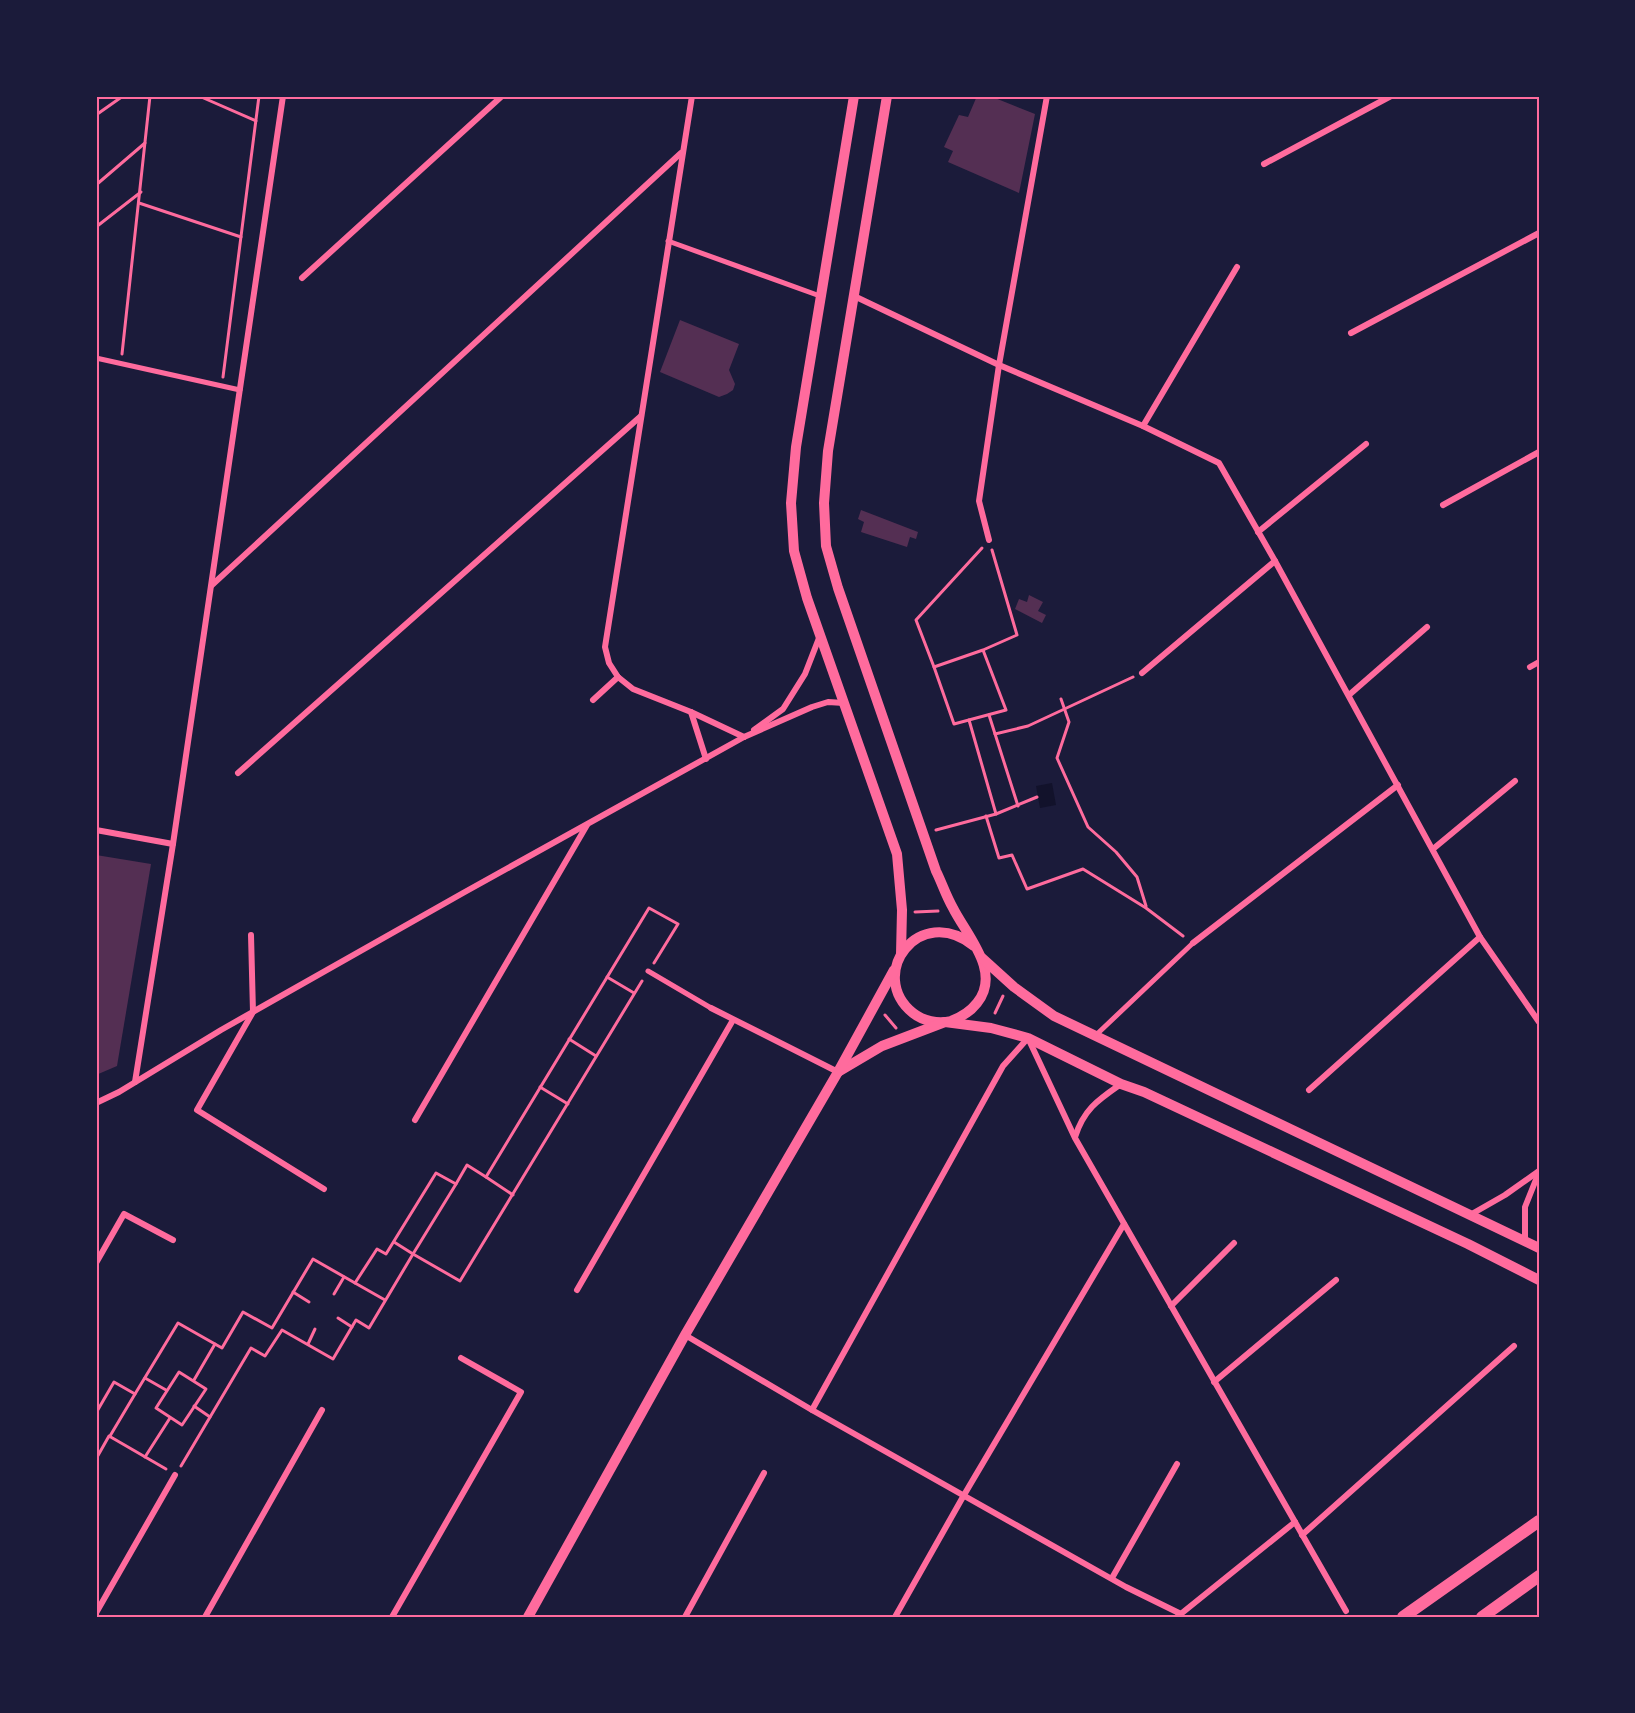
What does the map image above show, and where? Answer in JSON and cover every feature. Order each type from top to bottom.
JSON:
[{"type":"main road","points":[[1403,1617],[1539,1521]]},
{"type":"main road","points":[[1482,1617],[1539,1576]]},
{"type":"street","points":[[135,1082],[173,844],[283,96]]},
{"type":"street","points":[[302,278],[502,96]]},
{"type":"street","points":[[692,96],[681,152],[605,647],[609,663],[618,677],[633,689],[744,737],[812,707],[828,702],[844,703]]},
{"type":"street","points":[[528,1617],[684,1335],[838,1072],[896,968],[901,954],[902,910],[897,854],[820,636],[794,551],[791,503],[796,447],[854,96]]},
{"type":"street","points":[[887,96],[828,451],[824,503],[826,546],[838,588],[936,870],[952,907],[974,946],[982,958],[1014,987],[1054,1016],[1539,1248]]},
{"type":"street","points":[[989,540],[979,501],[999,365],[1047,96]]},
{"type":"street","points":[[1264,164],[1390,96]]},
{"type":"street","points":[[211,585],[681,152]]},
{"type":"street","points":[[1351,333],[1539,233]]},
{"type":"street","points":[[668,241],[822,296]]},
{"type":"street","points":[[1143,426],[1237,267]]},
{"type":"street","points":[[854,296],[999,365],[1143,426],[1219,463],[1349,695],[1480,937],[1539,1022]]},
{"type":"street","points":[[96,358],[240,390]]},
{"type":"street","points":[[238,773],[640,416]]},
{"type":"street","points":[[1258,532],[1366,444]]},
{"type":"street","points":[[1443,505],[1539,452]]},
{"type":"street","points":[[1142,673],[1275,561]]},
{"type":"street","points":[[1349,695],[1427,627]]},
{"type":"street","points":[[96,1103],[253,1012],[744,737],[783,709],[806,674],[820,636]]},
{"type":"street","points":[[1530,667],[1539,662]]},
{"type":"street","points":[[593,700],[618,677]]},
{"type":"street","points":[[690,712],[706,759]]},
{"type":"street","points":[[1433,849],[1515,781]]},
{"type":"street","points":[[1096,1036],[1193,943],[1398,785]]},
{"type":"street","points":[[415,1120],[588,823]]},
{"type":"street","points":[[96,830],[173,844]]},
{"type":"street","points":[[901,954],[910,943],[922,935],[936,932],[950,932],[963,937],[974,946]]},
{"type":"street","points":[[251,935],[253,1012],[197,1110],[324,1189]]},
{"type":"street","points":[[1309,1090],[1480,937]]},
{"type":"street","points":[[838,1072],[882,1046],[959,1018],[971,1011],[980,1000],[985,979],[982,958]]},
{"type":"street","points":[[896,968],[895,982],[899,996],[906,1008],[924,1019],[991,1028],[1028,1038],[1121,1084],[1144,1092],[1468,1244],[1539,1280]]},
{"type":"street","points":[[648,971],[711,1008],[838,1072]]},
{"type":"street","points":[[577,1290],[734,1020]]},
{"type":"street","points":[[812,1410],[1004,1066],[1028,1038]]},
{"type":"street","points":[[1028,1038],[1075,1138],[1346,1611]]},
{"type":"street","points":[[1075,1138],[1080,1122],[1093,1104],[1121,1084]]},
{"type":"street","points":[[1470,1215],[1505,1196],[1539,1171]]},
{"type":"street","points":[[1525,1242],[1525,1207],[1539,1171]]},
{"type":"street","points":[[96,1263],[124,1214],[174,1240]]},
{"type":"street","points":[[895,1617],[964,1495],[1124,1224]]},
{"type":"street","points":[[1171,1306],[1234,1243]]},
{"type":"street","points":[[1214,1382],[1336,1280]]},
{"type":"street","points":[[684,1335],[812,1410],[1179,1615],[1295,1522]]},
{"type":"street","points":[[1302,1534],[1514,1346]]},
{"type":"street","points":[[392,1617],[521,1392],[461,1358]]},
{"type":"street","points":[[205,1617],[322,1410]]},
{"type":"street","points":[[1112,1578],[1176,1464]]},
{"type":"street","points":[[685,1617],[764,1473]]},
{"type":"street","points":[[96,1613],[175,1475]]},
{"type":"path","points":[[96,115],[123,96]]},
{"type":"path","points":[[121,363],[150,96]]},
{"type":"path","points":[[199,96],[256,121]]},
{"type":"path","points":[[222,386],[259,96]]},
{"type":"path","points":[[96,185],[146,142]]},
{"type":"path","points":[[96,227],[141,192]]},
{"type":"path","points":[[140,203],[241,237]]},
{"type":"path","points":[[934,667],[1017,635],[989,540]]},
{"type":"path","points":[[983,650],[1006,710],[954,724],[916,620],[989,540]]},
{"type":"path","points":[[995,734],[1028,726],[1142,673]]},
{"type":"path","points":[[1061,699],[1069,722],[1057,758],[1088,827],[1116,852],[1137,877],[1146,908]]},
{"type":"path","points":[[989,715],[1018,806]]},
{"type":"path","points":[[969,720],[996,814]]},
{"type":"path","points":[[934,830],[996,814],[1037,797]]},
{"type":"path","points":[[986,816],[999,858],[1012,855],[1027,889],[1083,869],[1146,908],[1193,943]]},
{"type":"path","points":[[394,1242],[460,1281],[678,924],[649,908],[486,1177]]},
{"type":"path","points":[[910,913],[941,910]]},
{"type":"path","points":[[607,977],[634,993]]},
{"type":"path","points":[[995,1013],[1006,989]]},
{"type":"path","points":[[879,1009],[897,1029]]},
{"type":"path","points":[[569,1039],[596,1056]]},
{"type":"path","points":[[540,1087],[568,1104]]},
{"type":"path","points":[[109,1436],[175,1475],[251,1348],[265,1356],[282,1330],[333,1359],[356,1320],[369,1328],[467,1165],[513,1195]]},
{"type":"path","points":[[355,1283],[377,1250],[386,1254],[436,1173],[456,1184]]},
{"type":"path","points":[[96,1459],[178,1323],[222,1348],[243,1312],[272,1328],[313,1259],[385,1300]]},
{"type":"path","points":[[334,1294],[344,1277]]},
{"type":"path","points":[[293,1292],[309,1302]]},
{"type":"path","points":[[338,1318],[352,1327]]},
{"type":"path","points":[[307,1344],[315,1329]]},
{"type":"path","points":[[194,1380],[215,1344]]},
{"type":"path","points":[[178,1372],[194,1380],[206,1389],[182,1425],[156,1407],[178,1372]]},
{"type":"path","points":[[145,1378],[166,1390]]},
{"type":"path","points":[[96,1413],[114,1382],[135,1394]]},
{"type":"path","points":[[194,1406],[210,1416]]},
{"type":"path","points":[[145,1457],[170,1418]]},
{"type":"shaded area","points":[[1052,783],[1056,805],[1040,808],[1036,786]]},
{"type":"building","points":[[977,96],[990,96],[1035,114],[1019,193],[948,162],[953,151],[944,147],[959,115],[968,117]]},
{"type":"building","points":[[680,320],[739,344],[729,370],[735,384],[733,390],[719,397],[660,372]]},
{"type":"building","points":[[861,510],[918,532],[916,539],[910,537],[907,547],[861,532],[864,522],[858,519]]},
{"type":"building","points":[[1029,595],[1043,602],[1038,611],[1046,615],[1042,623],[1015,609],[1019,599],[1027,602]]},
{"type":"building","points":[[96,855],[151,864],[117,1066],[96,1075]]}]
